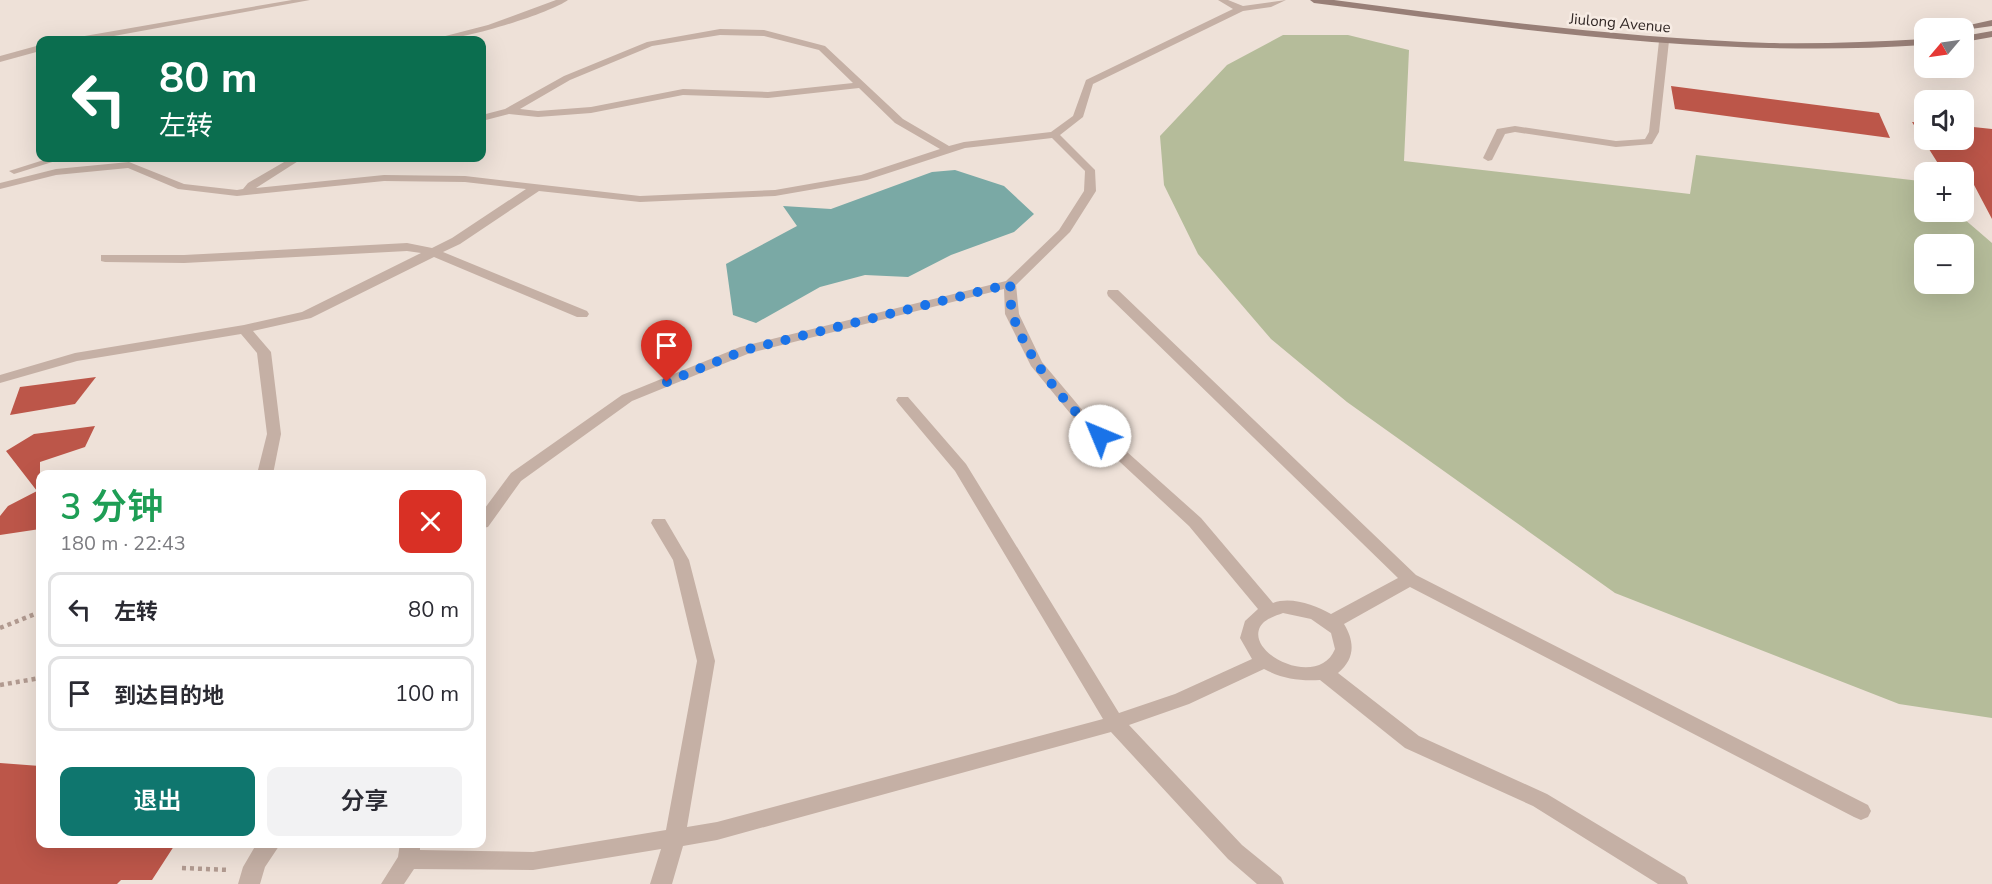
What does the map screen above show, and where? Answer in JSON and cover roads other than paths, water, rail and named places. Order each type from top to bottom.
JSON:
[{"type":"main road","name":"Jiulong Avenue","points":[[1314,0],[1550,30],[1664,41],[1772,46],[1914,42]]},
{"type":"main road","name":"Jiulong Avenue","points":[[1375,0],[1656,32],[1821,37],[1914,32]]},
{"type":"main road","points":[[1974,26],[1992,23]]},
{"type":"main road","points":[[1974,37],[1992,34]]},
{"type":"street","points":[[101,36],[306,0]]},
{"type":"street","points":[[452,36],[490,27],[564,0]]},
{"type":"street","points":[[1222,0],[1224,3],[1242,8],[1264,8],[1282,0]]},
{"type":"street","points":[[0,186],[56,172],[129,165],[182,187],[237,193],[384,178],[465,179],[640,199],[775,193],[863,178],[964,145],[1054,135],[1078,117],[1089,82],[1242,8]]},
{"type":"street","points":[[144,28],[146,36]]},
{"type":"street","points":[[486,117],[509,111],[567,78],[650,44],[720,32],[764,33],[822,48],[899,121],[948,150]]},
{"type":"street","points":[[1488,158],[1501,131],[1515,129],[1616,144],[1648,142],[1654,132],[1664,41]]},
{"type":"street","points":[[0,58],[36,49]]},
{"type":"street","points":[[509,111],[538,114],[591,110],[683,92],[768,95],[863,85]]},
{"type":"street","points":[[486,518],[516,477],[627,398],[745,350],[1010,284],[1064,232],[1090,192],[1090,170],[1054,135]]},
{"type":"street","points":[[14,171],[46,162]]},
{"type":"street","points":[[248,192],[252,186],[291,162]]},
{"type":"street","points":[[0,379],[75,357],[244,329],[306,315],[456,242],[537,187]]},
{"type":"street","points":[[105,258],[184,259],[406,247],[433,252],[582,314]]},
{"type":"street","points":[[1010,284],[1012,314],[1036,363],[1084,421],[1195,522],[1268,609]]},
{"type":"street","points":[[1113,293],[1410,579],[1861,811]]},
{"type":"street","points":[[244,329],[264,352],[274,434],[266,470]]},
{"type":"street","points":[[903,400],[961,468],[1115,723],[1235,852],[1273,884]]},
{"type":"street","points":[[659,523],[681,560],[706,661],[675,837],[661,884]]},
{"type":"street","points":[[1332,622],[1410,579]]},
{"type":"street","points":[[1297,606],[1313,610],[1332,622],[1341,633],[1344,653],[1335,666],[1324,673],[1298,675],[1281,671],[1264,661],[1254,650],[1249,638],[1249,629],[1255,618],[1268,609],[1297,606]]},
{"type":"street","points":[[392,884],[409,851],[533,861],[740,825],[1088,732],[1182,699],[1264,661]]},
{"type":"street","points":[[1324,673],[1412,742],[1540,801],[1677,884]]},
{"type":"street","points":[[251,878],[265,848]]},
{"type":"water","points":[[955,170],[1004,186],[1034,214],[1014,232],[951,255],[908,277],[865,275],[820,287],[756,323],[733,315],[726,264],[797,226],[783,206],[831,209],[932,172]]}]
